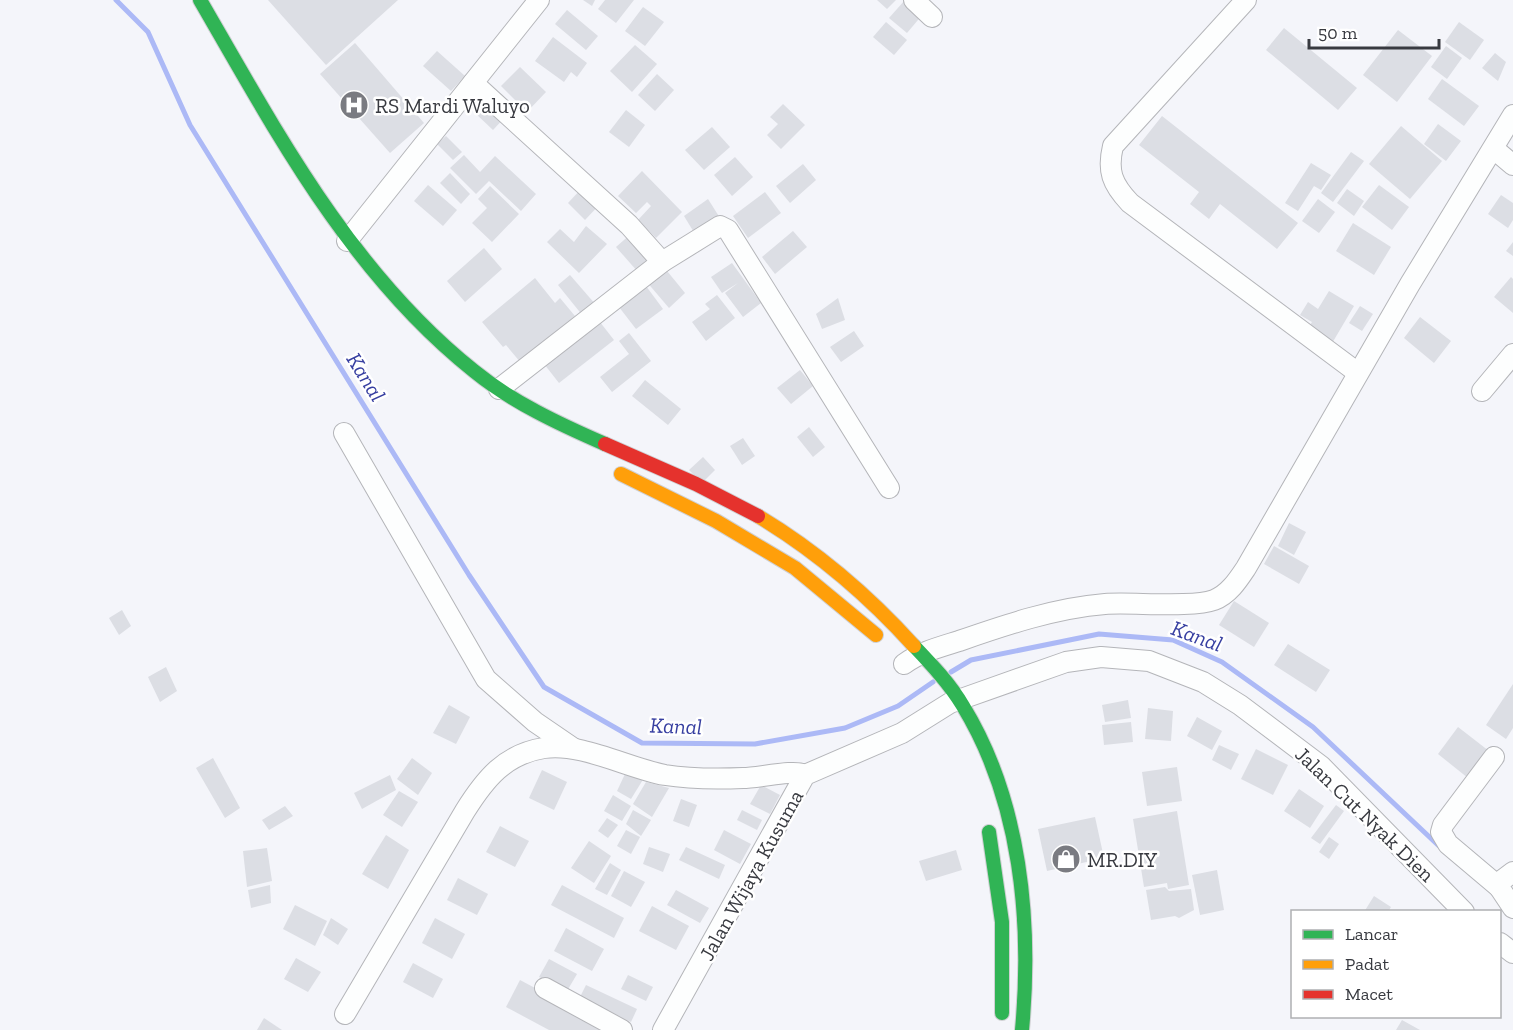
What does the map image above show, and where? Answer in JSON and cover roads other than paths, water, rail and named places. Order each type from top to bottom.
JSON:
[{"type":"highway","points":[[200,0],[348,241],[385,288],[448,356],[499,389],[548,416],[769,522],[847,577],[928,660],[954,692],[985,751],[999,790],[1022,880],[1027,963],[1022,1030]]},
{"type":"highway","points":[[612,470],[716,521],[795,568],[828,592],[884,641]]},
{"type":"highway","points":[[984,813],[994,853],[1001,902],[1004,974],[1000,1030]]},
{"type":"street","points":[[348,241],[539,0]]},
{"type":"street","points":[[915,0],[932,17]]},
{"type":"street","points":[[1244,1],[1113,146],[1109,164],[1112,179],[1130,203],[1358,373]]},
{"type":"street","points":[[473,83],[629,225],[662,262]]},
{"type":"street","points":[[904,664],[928,660],[1001,626],[1053,612],[1103,604],[1198,603],[1214,600],[1229,590],[1246,568],[1410,284],[1513,115]]},
{"type":"street","points":[[1494,149],[1513,165]]},
{"type":"street","points":[[499,389],[662,262],[720,226],[725,227],[889,488]]},
{"type":"street","points":[[1482,391],[1513,354]]},
{"type":"street","points":[[344,433],[486,679],[535,722],[573,748]]},
{"type":"street","name":"Jalan Cut Nyak Dien","points":[[954,692],[1066,662],[1101,657],[1149,662],[1176,670],[1203,682],[1240,705],[1308,755],[1462,910]]},
{"type":"street","name":"Jalan Wijaya Kusuma","points":[[663,1030],[805,776],[902,733],[941,710],[954,692]]},
{"type":"street","points":[[345,1014],[404,910],[484,782],[505,762],[525,752],[547,747],[573,748],[664,775],[764,778],[795,771],[805,776]]},
{"type":"street","points":[[1494,757],[1443,825],[1441,832],[1448,844],[1499,887],[1513,908]]},
{"type":"street","points":[[1499,887],[1501,881],[1513,872]]},
{"type":"street","points":[[545,988],[622,1030]]},
{"type":"waterway","name":"Kanal","points":[[116,0],[148,32],[190,125],[469,575],[544,687],[642,743],[755,744],[845,728],[898,706],[933,682]]},
{"type":"waterway","name":"Kanal","points":[[951,672],[971,660],[1099,634],[1173,640],[1222,662],[1313,727],[1439,846]]},
{"type":"place","name":"RS Mardi Waluyo","points":[[354,105]]},
{"type":"place","name":"MR.DIY","points":[[1066,859]]}]
